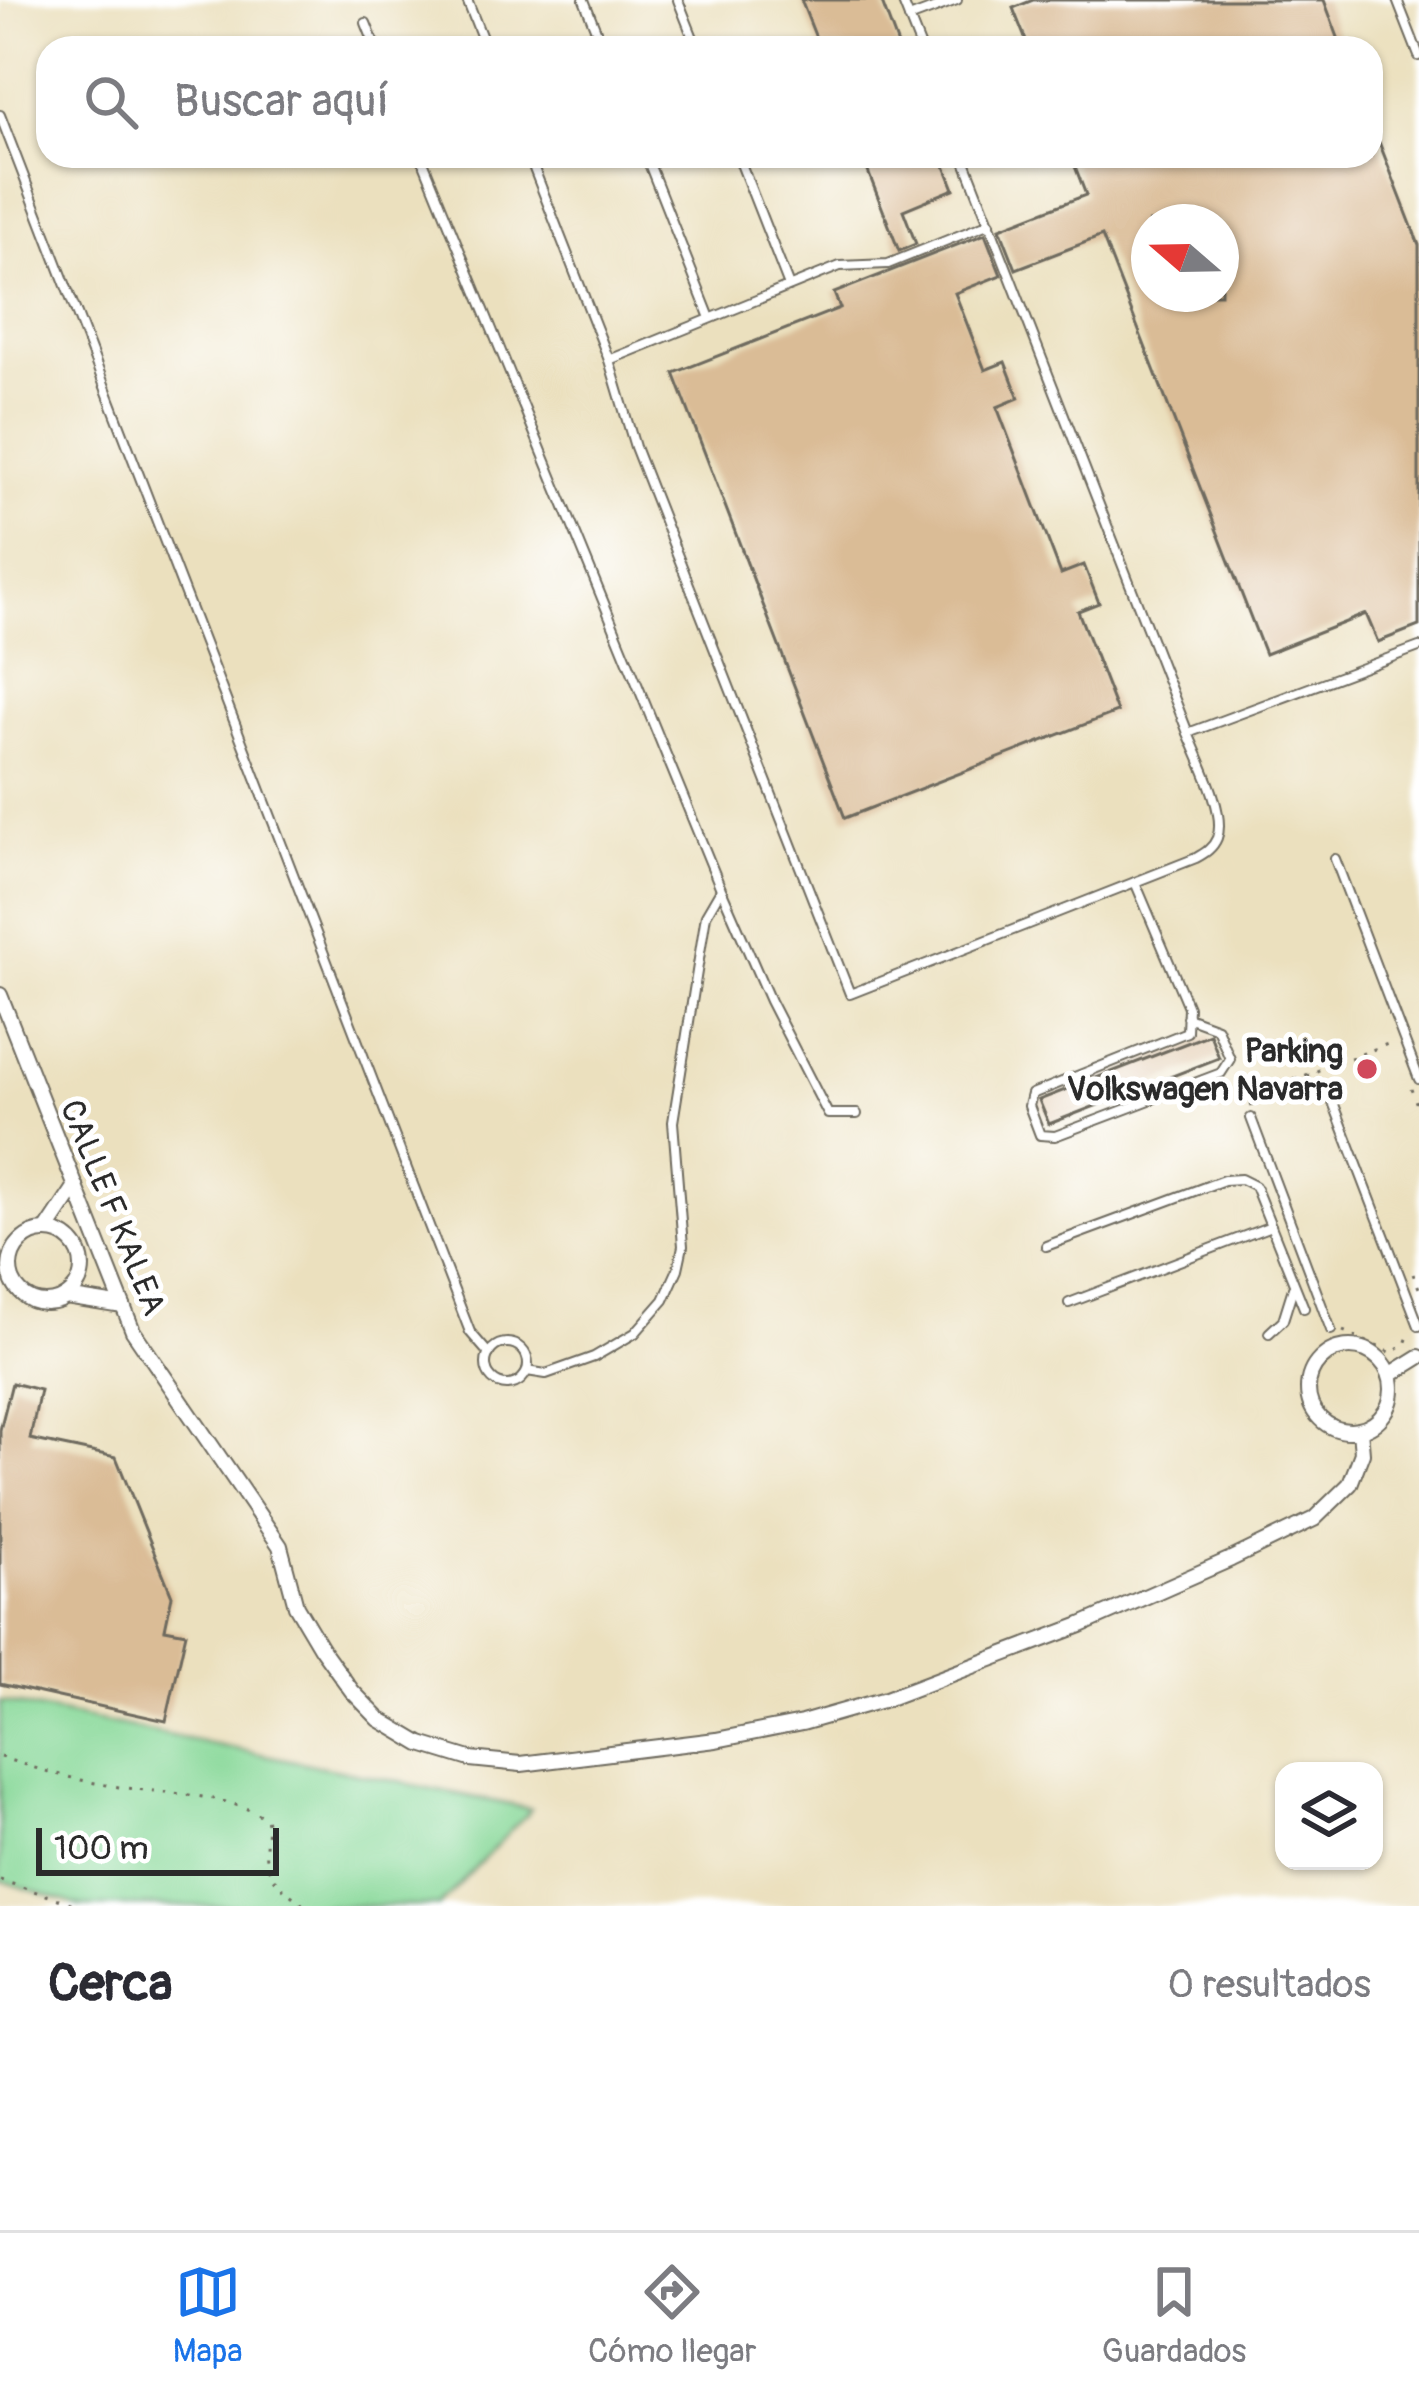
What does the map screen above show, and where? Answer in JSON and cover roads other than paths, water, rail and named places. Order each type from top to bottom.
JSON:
[{"type":"street","name":"CALLE F KALEA","points":[[0,995],[133,1331],[280,1546],[296,1606],[321,1648],[379,1719],[421,1744],[470,1760],[520,1764],[716,1740],[886,1700],[1022,1649],[1315,1519],[1350,1484],[1361,1453],[1360,1430]]},
{"type":"street","points":[[46,1231],[76,1186]]},
{"type":"street","points":[[66,1297],[82,1270],[79,1251],[65,1236],[46,1231],[27,1236],[14,1251],[10,1270],[16,1289],[45,1303],[66,1297],[123,1306]]},
{"type":"street","points":[[0,1296],[16,1289]]},
{"type":"street","points":[[1346,1347],[1373,1353],[1390,1376],[1389,1404],[1382,1416],[1360,1430],[1346,1431],[1322,1420],[1309,1397],[1312,1371],[1320,1359],[1346,1347]]},
{"type":"street","points":[[1390,1376],[1419,1357]]},
{"type":"lane","points":[[467,0],[481,36]]},
{"type":"lane","points":[[584,0],[598,36]]},
{"type":"lane","points":[[678,0],[692,36]]},
{"type":"lane","points":[[902,0],[916,36]]},
{"type":"lane","points":[[909,18],[957,0]]},
{"type":"lane","points":[[1415,0],[1398,3],[1419,56]]},
{"type":"lane","points":[[366,23],[371,36]]},
{"type":"lane","points":[[0,115],[470,1332],[489,1354]]},
{"type":"lane","points":[[426,168],[770,1001],[828,1114],[857,1114]]},
{"type":"lane","points":[[534,168],[609,359],[635,447],[850,994],[1196,858],[1210,849],[1220,821],[968,168]]},
{"type":"lane","points":[[651,168],[710,318]]},
{"type":"lane","points":[[744,168],[789,286]]},
{"type":"lane","points":[[609,359],[840,266],[887,264],[989,223]]},
{"type":"lane","points":[[1188,733],[1419,647]]},
{"type":"lane","points":[[1335,859],[1419,1079]]},
{"type":"lane","points":[[1135,882],[1188,1007],[1187,1017],[1187,1032],[1031,1094],[1029,1106],[1040,1135],[1055,1136],[1221,1073],[1230,1059],[1217,1028],[1187,1017]]},
{"type":"lane","points":[[527,1371],[546,1374],[595,1357],[635,1334],[664,1300],[678,1269],[683,1246],[674,1122],[706,915],[721,889]]},
{"type":"lane","points":[[1328,1089],[1419,1326]]},
{"type":"lane","points":[[1253,1118],[1334,1329]]},
{"type":"lane","points":[[1046,1246],[1224,1180],[1241,1179],[1256,1186],[1304,1308]]},
{"type":"lane","points":[[1069,1303],[1271,1226]]},
{"type":"lane","points":[[1269,1333],[1282,1320],[1294,1283]]},
{"type":"lane","points":[[503,1343],[518,1346],[527,1356],[527,1371],[518,1382],[497,1382],[488,1372],[489,1354],[503,1343]]},
{"type":"place","name":"Parking Volkswagen Navarra","points":[[1367,1069]]}]
